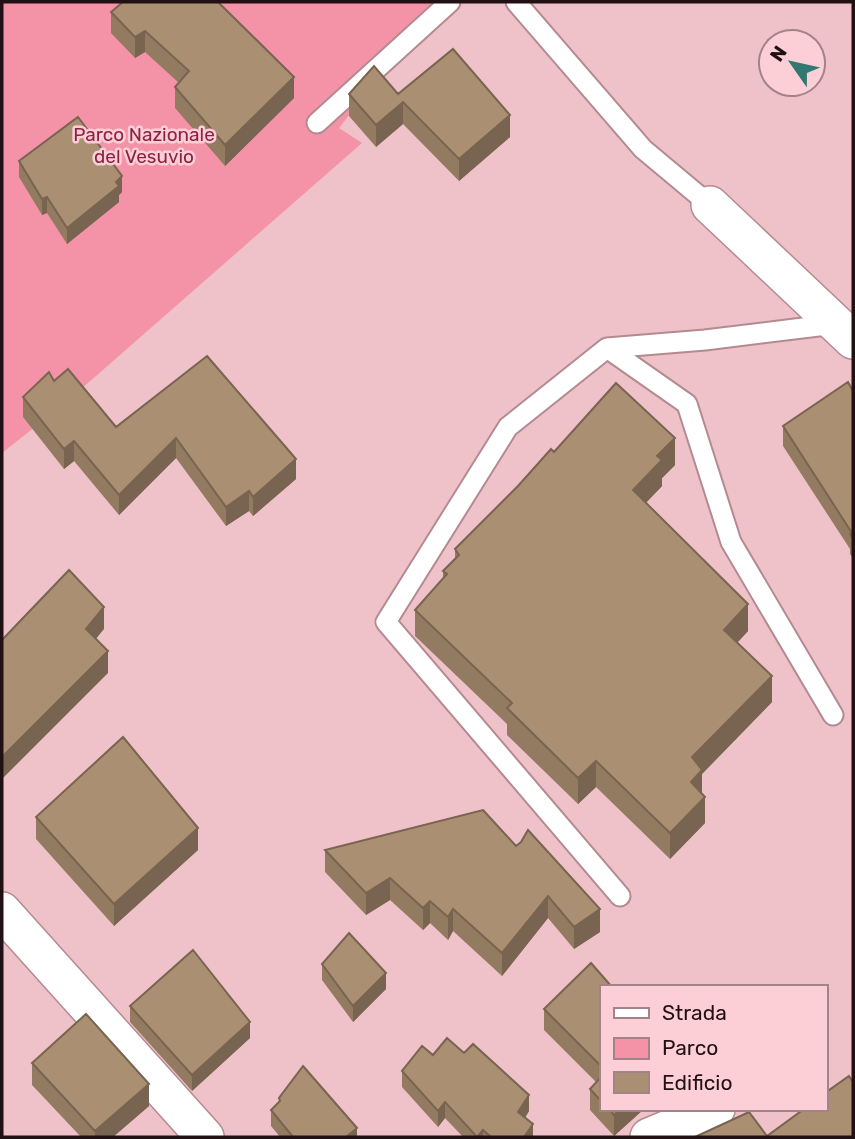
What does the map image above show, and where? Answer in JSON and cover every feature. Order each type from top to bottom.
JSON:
[{"type":"street","points":[[710,205],[844,332]]},
{"type":"street","points":[[2,911],[205,1137]]},
{"type":"street","points":[[649,1137],[711,1111]]},
{"type":"lane","points":[[317,123],[450,2]]},
{"type":"lane","points":[[516,2],[643,149],[710,205]]},
{"type":"lane","points":[[620,896],[387,622],[508,427],[607,348],[844,332]]},
{"type":"lane","points":[[607,348],[687,404],[731,542],[833,715]]},
{"type":"green space","name":"Parco Nazionale del Vesuvio","points":[[2,2],[438,2],[339,128],[362,143],[64,404],[2,453]]},
{"type":"building","points":[[123,2],[218,2],[294,77],[225,145],[175,87],[189,71],[145,31],[135,37],[111,12]]},
{"type":"building","points":[[453,49],[510,115],[459,159],[403,102],[376,125],[349,94],[374,66],[398,94]]},
{"type":"building","points":[[78,117],[122,176],[116,182],[119,186],[67,228],[47,197],[42,199],[19,161]]},
{"type":"building","points":[[207,356],[296,459],[253,497],[249,491],[226,507],[176,438],[119,495],[74,441],[64,449],[23,397],[49,372],[54,381],[68,369],[116,427]]},
{"type":"building","points":[[848,382],[853,391],[853,539],[850,534],[852,533],[783,426]]},
{"type":"building","points":[[616,383],[675,438],[657,456],[662,460],[633,490],[748,604],[724,630],[772,676],[692,757],[702,770],[691,782],[705,797],[670,833],[596,761],[578,778],[507,708],[512,703],[415,610],[447,574],[443,571],[459,555],[455,549],[551,449],[554,452]]},
{"type":"building","points":[[69,570],[104,607],[86,629],[108,651],[2,757],[2,640]]},
{"type":"building","points":[[123,737],[198,828],[114,904],[36,817]]},
{"type":"building","points":[[483,810],[516,846],[528,830],[600,909],[574,927],[548,896],[502,953],[453,909],[448,917],[430,901],[423,908],[390,878],[366,893],[325,850]]},
{"type":"building","points":[[349,933],[386,973],[353,1006],[322,964]]},
{"type":"building","points":[[193,950],[250,1022],[192,1075],[130,1006]]},
{"type":"building","points":[[591,963],[610,985],[600,985],[600,1065],[544,1009]]},
{"type":"building","points":[[86,1014],[149,1084],[95,1131],[32,1063]]},
{"type":"building","points":[[447,1038],[464,1053],[473,1044],[529,1095],[518,1112],[533,1124],[524,1137],[491,1137],[483,1130],[477,1137],[445,1102],[438,1111],[402,1071],[422,1046],[433,1055]]},
{"type":"building","points":[[303,1066],[357,1128],[346,1137],[293,1137],[271,1110]]},
{"type":"building","points":[[849,1076],[853,1082],[853,1137],[695,1137],[749,1112],[767,1136],[801,1111],[827,1111],[827,1092]]},
{"type":"building","points":[[600,1078],[600,1100],[590,1089]]}]
